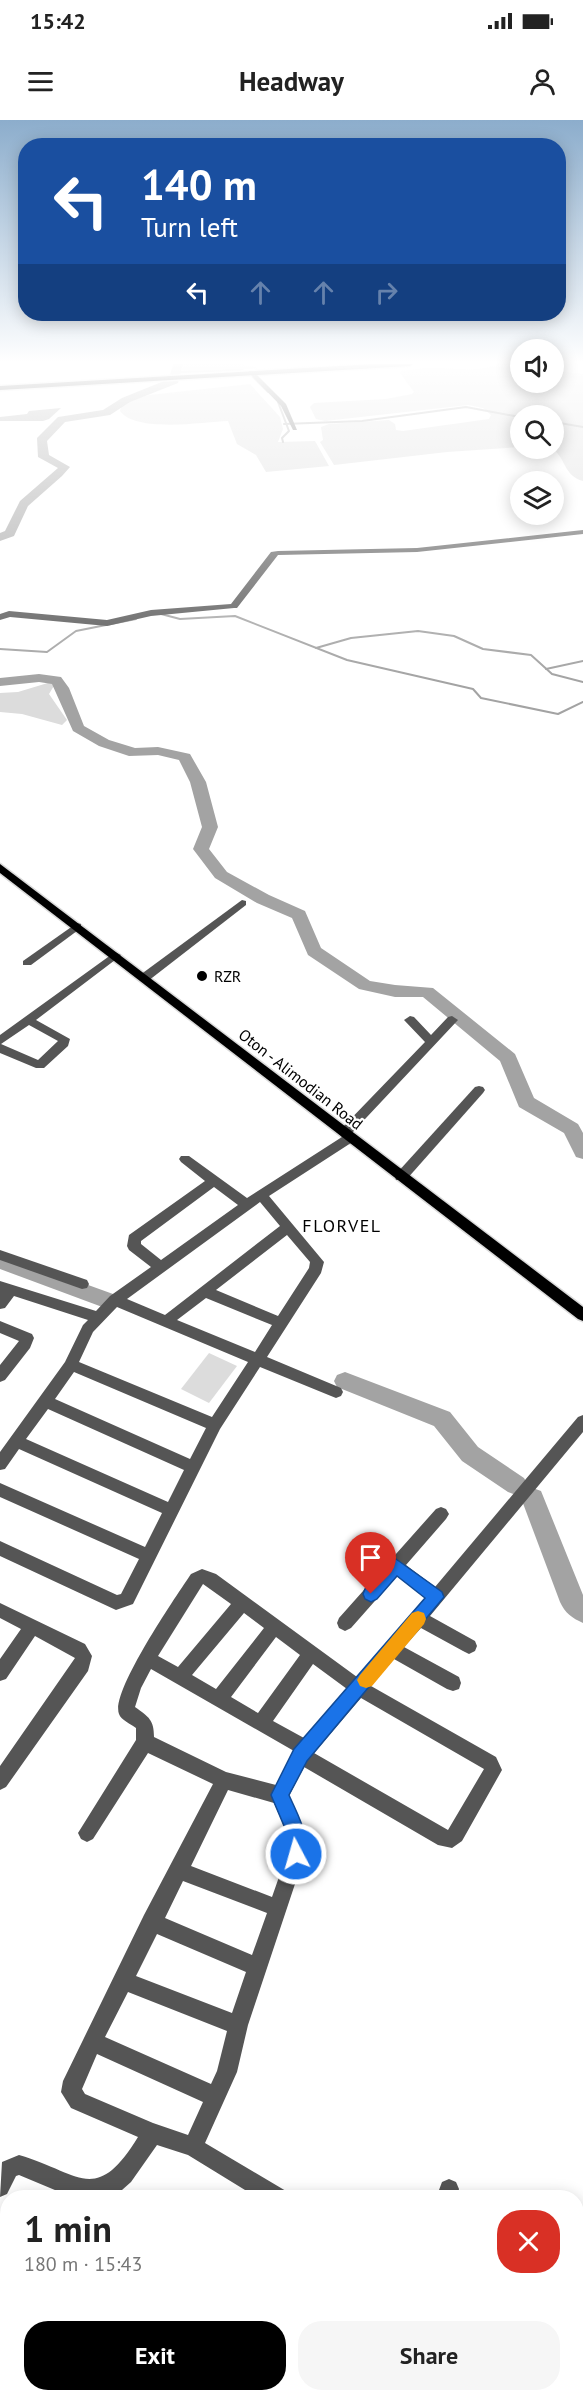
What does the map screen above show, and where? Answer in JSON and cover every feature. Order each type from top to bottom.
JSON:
[{"type":"main road","name":"Oton - Alimodian Road","points":[[0,867],[347,1136],[583,1315]]},
{"type":"street","points":[[0,617],[9,614],[107,623],[151,613],[234,606],[274,554],[284,552],[417,550],[583,532]]},
{"type":"street","points":[[144,978],[242,903]]},
{"type":"street","points":[[27,963],[77,926]]},
{"type":"street","points":[[0,1041],[115,955]]},
{"type":"street","points":[[0,1048],[40,1065],[64,1043],[64,1039],[27,1020]]},
{"type":"street","points":[[410,1020],[431,1041]]},
{"type":"street","points":[[0,1464],[71,1365],[88,1329],[97,1317],[159,1266],[347,1136],[452,1020]]},
{"type":"street","points":[[401,1177],[480,1090]]},
{"type":"street","points":[[185,1159],[247,1205]]},
{"type":"street","points":[[159,1266],[134,1246],[134,1239],[214,1181]]},
{"type":"street","points":[[0,1548],[116,1603],[127,1599],[147,1555],[215,1425],[316,1269],[317,1262],[261,1195]]},
{"type":"street","points":[[165,1322],[207,1292],[288,1227]]},
{"type":"street","points":[[0,1255],[82,1284]]},
{"type":"street","points":[[0,1304],[6,1288],[97,1317]]},
{"type":"street","points":[[207,1292],[280,1322]]},
{"type":"street","points":[[115,1300],[336,1392]]},
{"type":"street","points":[[0,1327],[27,1338],[25,1344],[0,1376]]},
{"type":"street","points":[[71,1365],[215,1425]]},
{"type":"street","points":[[45,1401],[193,1467]]},
{"type":"street","points":[[280,1795],[303,1752],[583,1421]]},
{"type":"street","points":[[16,1441],[171,1510]]},
{"type":"street","points":[[0,1490],[147,1555]]},
{"type":"street","points":[[345,1623],[441,1514]]},
{"type":"street","points":[[396,1566],[436,1597]]},
{"type":"street","points":[[87,1833],[144,1742],[145,1724],[126,1711],[125,1707],[148,1659],[197,1579],[202,1576],[210,1579],[359,1688],[490,1763],[493,1770],[456,1835],[452,1839],[444,1839],[303,1752],[261,1723],[148,1659]]},
{"type":"street","points":[[180,1677],[242,1603]]},
{"type":"street","points":[[0,1610],[79,1649],[84,1656],[82,1665],[0,1781]]},
{"type":"street","points":[[418,1618],[469,1646]]},
{"type":"street","points":[[0,1673],[33,1625]]},
{"type":"street","points":[[219,1699],[275,1626]]},
{"type":"street","points":[[392,1649],[453,1683]]},
{"type":"street","points":[[261,1723],[311,1653]]},
{"type":"street","points":[[144,1742],[223,1782],[280,1795]]},
{"type":"street","points":[[223,1782],[73,2081],[71,2092],[78,2101],[152,2133],[193,2147],[264,2190]]},
{"type":"street","points":[[193,2147],[227,2072],[238,2025],[296,1854],[296,1833],[280,1795]]},
{"type":"street","points":[[178,1870],[278,1908]]},
{"type":"street","points":[[151,1922],[258,1967]]},
{"type":"street","points":[[123,1981],[238,2025]]},
{"type":"street","points":[[93,2042],[216,2097]]},
{"type":"street","points":[[101,2190],[122,2177],[152,2133]]},
{"type":"street","points":[[0,2187],[9,2169],[19,2165],[88,2190]]},
{"type":"shaded area","points":[[569,470],[583,470],[583,481],[577,479]]},
{"type":"shaded area","points":[[51,682],[55,684],[49,694],[67,720],[62,725],[22,714],[0,712],[0,693],[18,692]]},
{"type":"shaded area","points":[[209,1353],[237,1366],[209,1403],[181,1389]]},
{"type":"waterway","points":[[0,537],[10,533],[17,514],[28,499],[61,470]]},
{"type":"waterway","points":[[161,614],[180,619],[235,616],[316,648]]},
{"type":"waterway","points":[[0,649],[47,652],[76,631],[136,619]]},
{"type":"waterway","points":[[316,648],[351,638],[418,631],[454,636],[483,649],[531,655],[546,669]]},
{"type":"waterway","points":[[316,648],[347,660],[473,689],[481,698],[558,714],[583,702]]},
{"type":"waterway","points":[[546,669],[583,661]]},
{"type":"waterway","points":[[546,669],[552,674],[583,682]]},
{"type":"waterway","points":[[0,682],[39,678],[56,680],[62,688],[78,728],[104,743],[134,753],[158,751],[185,757],[198,782],[210,827],[201,849],[221,875],[263,899],[299,915],[314,951],[365,985],[395,991],[427,992],[508,1058],[526,1102],[571,1129],[583,1152]]},
{"type":"waterway","points":[[0,1261],[105,1300]]},
{"type":"waterway","points":[[345,1381],[442,1419],[470,1454],[516,1485]]},
{"type":"waterway","points":[[533,1498],[573,1602],[583,1611]]},
{"type":"slow traffic","points":[[366,1680],[418,1619]]},
{"type":"place","name":"RZR","points":[[202,976]]},
{"type":"district","name":"FLORVEL","points":[[342,1225]]},
{"type":"route","points":[[296,1854],[296,1833],[280,1795],[301,1755],[436,1597],[396,1566],[371,1594]]}]
